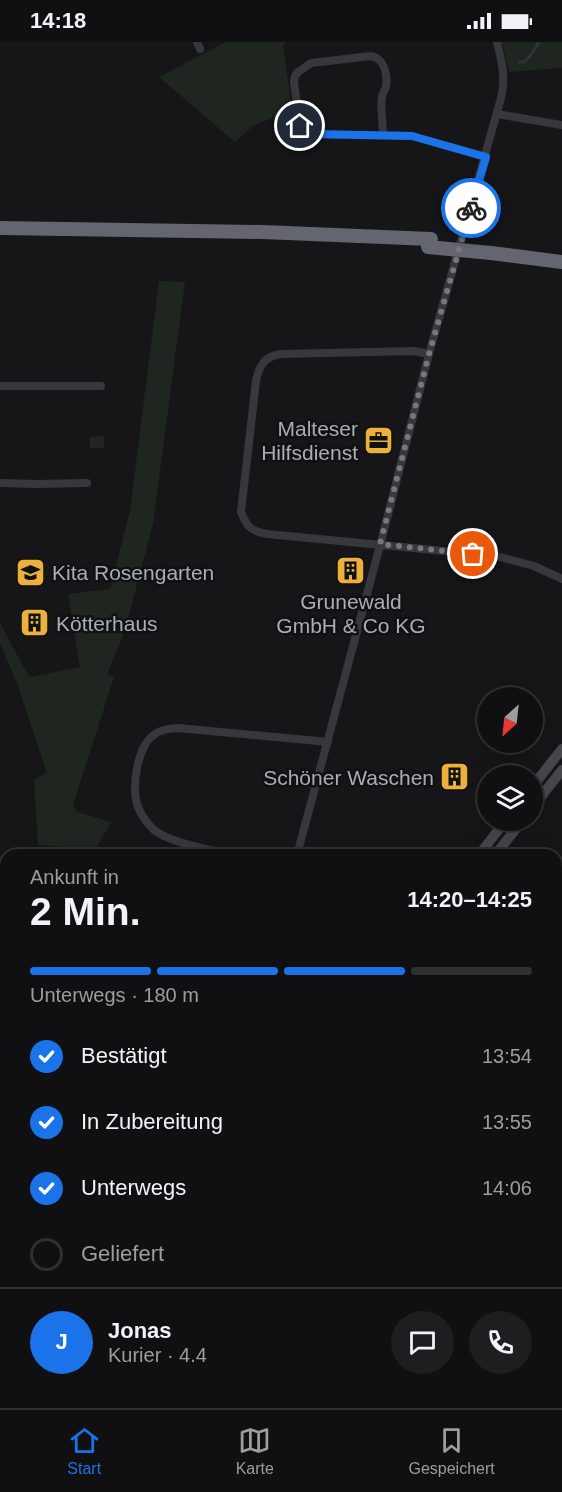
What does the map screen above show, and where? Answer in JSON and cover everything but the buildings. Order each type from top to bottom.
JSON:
[{"type":"highway","points":[[0,228],[263,232],[430,243],[562,255]]},
{"type":"highway","points":[[0,236],[430,243]]},
{"type":"highway","points":[[492,249],[562,262]]},
{"type":"main road","points":[[543,773],[562,749]]},
{"type":"main road","points":[[553,782],[549,778],[549,772],[562,754]]},
{"type":"main road","points":[[543,794],[562,771]]},
{"type":"main road","points":[[484,849],[498,831]]},
{"type":"main road","points":[[500,849],[514,831]]},
{"type":"street","points":[[299,849],[429,354],[498,114],[504,84],[497,42]]},
{"type":"street","points":[[383,135],[382,96],[386,86],[384,66],[377,57],[311,63],[297,72],[294,82],[300,126],[303,132],[310,134],[412,136],[486,157]]},
{"type":"street","points":[[498,114],[562,125]]},
{"type":"street","points":[[429,354],[414,351],[280,354],[272,355],[263,362],[258,371],[241,512],[246,523],[254,531],[267,534],[496,556],[534,566],[562,579]]},
{"type":"street","points":[[0,386],[101,386]]},
{"type":"street","points":[[0,483],[87,483]]},
{"type":"street","points":[[207,849],[168,838],[154,829],[141,814],[136,798],[136,779],[140,760],[149,740],[160,731],[178,728],[328,742]]},
{"type":"shaded area","points":[[226,42],[287,42],[283,45],[292,109],[253,126],[235,142],[159,77]]},
{"type":"shaded area","points":[[502,42],[562,42],[562,68],[509,72]]},
{"type":"shaded area","points":[[159,281],[185,282],[153,524],[125,630],[107,674],[114,677],[73,805],[77,812],[111,822],[96,848],[98,849],[38,845],[34,779],[47,773],[17,683],[0,643],[0,623],[29,677],[80,667],[68,594],[110,589],[130,511]]},
{"type":"shaded area","points":[[104,436],[104,448],[90,448],[90,437]]},
{"type":"waterway","points":[[519,62],[524,62],[539,42]]},
{"type":"way so far","points":[[471,208],[429,354],[380,544],[473,554]]},
{"type":"place","name":"Malteser Hilfsdienst","points":[[379,440]]},
{"type":"place","name":"Grunewald GmbH & Co KG","points":[[351,570]]},
{"type":"place","name":"Kita Rosengarten","points":[[31,572]]},
{"type":"place","name":"Kötterhaus","points":[[35,623]]},
{"type":"place","name":"Schöner Waschen","points":[[455,777]]},
{"type":"route","points":[[300,126],[303,132],[310,134],[412,136],[486,157],[471,208]]}]
